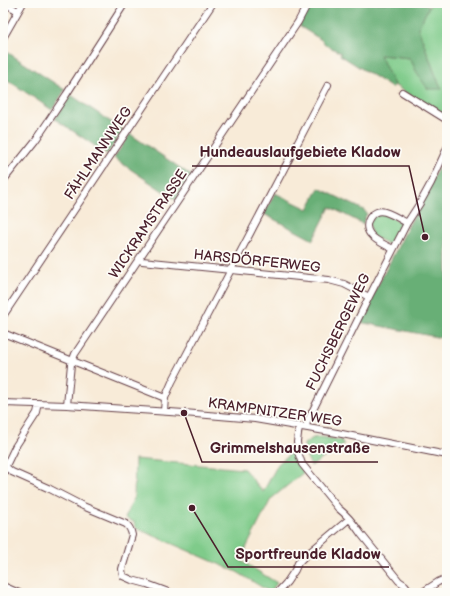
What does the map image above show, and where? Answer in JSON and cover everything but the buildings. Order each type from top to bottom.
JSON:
[{"type":"street","points":[[4,3],[18,11]]},
{"type":"street","points":[[3,38],[23,3]]},
{"type":"street","points":[[3,181],[35,141],[125,3]]},
{"type":"street","name":"FÄHLMANNWEG","points":[[3,316],[213,3]]},
{"type":"street","name":"WICKRAMSTRASSE","points":[[67,405],[70,364],[72,360],[298,22],[308,3]]},
{"type":"street","points":[[164,411],[165,398],[172,382],[328,85]]},
{"type":"street","points":[[402,92],[447,120]]},
{"type":"street","name":"FUCHSBERGEWEG","points":[[306,427],[307,422],[369,297],[407,223],[424,196],[447,148]]},
{"type":"street","points":[[394,249],[369,234],[367,230],[368,220],[375,213],[380,211],[407,223]]},
{"type":"street","name":"HARSDÖRFERWEG","points":[[139,259],[142,261],[329,280],[344,284],[369,297]]},
{"type":"street","points":[[3,333],[165,398]]},
{"type":"street","name":"KRAMPNITZER WEG","points":[[3,403],[67,405],[249,418],[306,427],[447,455]]},
{"type":"street","points":[[39,404],[37,413],[15,447],[4,470],[12,472],[50,489],[129,526],[132,535],[122,569],[123,576],[171,593]]},
{"type":"street","points":[[299,426],[297,442],[298,452],[302,464],[338,508],[350,519],[399,581],[405,585],[411,593]]},
{"type":"street","points":[[277,593],[287,582],[298,563],[350,519]]},
{"type":"street","points":[[421,593],[447,578]]},
{"type":"street","points":[[3,586],[19,593]]},
{"type":"green space","points":[[312,3],[424,3],[429,7],[418,28],[442,89],[428,89],[418,75],[410,58],[380,55],[394,85],[392,88],[340,55],[341,53],[326,45],[320,39],[299,26]]},
{"type":"green space","points":[[431,3],[447,3],[447,119],[394,85],[380,55],[410,58],[418,75],[442,89],[418,28]]},
{"type":"green space","points":[[4,50],[65,90],[52,110],[3,77]]},
{"type":"green space","points":[[71,95],[123,130],[107,154],[55,119]]},
{"type":"green space","points":[[130,134],[192,176],[176,200],[114,158]]},
{"type":"green space","points":[[447,151],[447,339],[359,322]]},
{"type":"green space","points":[[319,188],[364,210],[367,214],[363,224],[330,207],[313,240],[264,214],[275,193],[308,209]]},
{"type":"green space","points":[[385,214],[403,223],[392,246],[372,236],[369,222],[376,215]]},
{"type":"green space","points":[[321,437],[341,440],[344,445],[311,466],[305,453],[304,444],[313,438]]},
{"type":"green space","points":[[293,451],[304,472],[271,499],[240,560],[277,583],[270,592],[237,572],[136,528],[134,522],[125,518],[134,498],[135,459],[244,469],[263,492],[278,464]]},
{"type":"place","name":"Hundeauslaufgebiete Kladow","points":[[425,237]]},
{"type":"place","name":"Grimmelshausenstraße","points":[[184,413]]},
{"type":"place","name":"Sportfreunde Kladow","points":[[192,508]]}]
